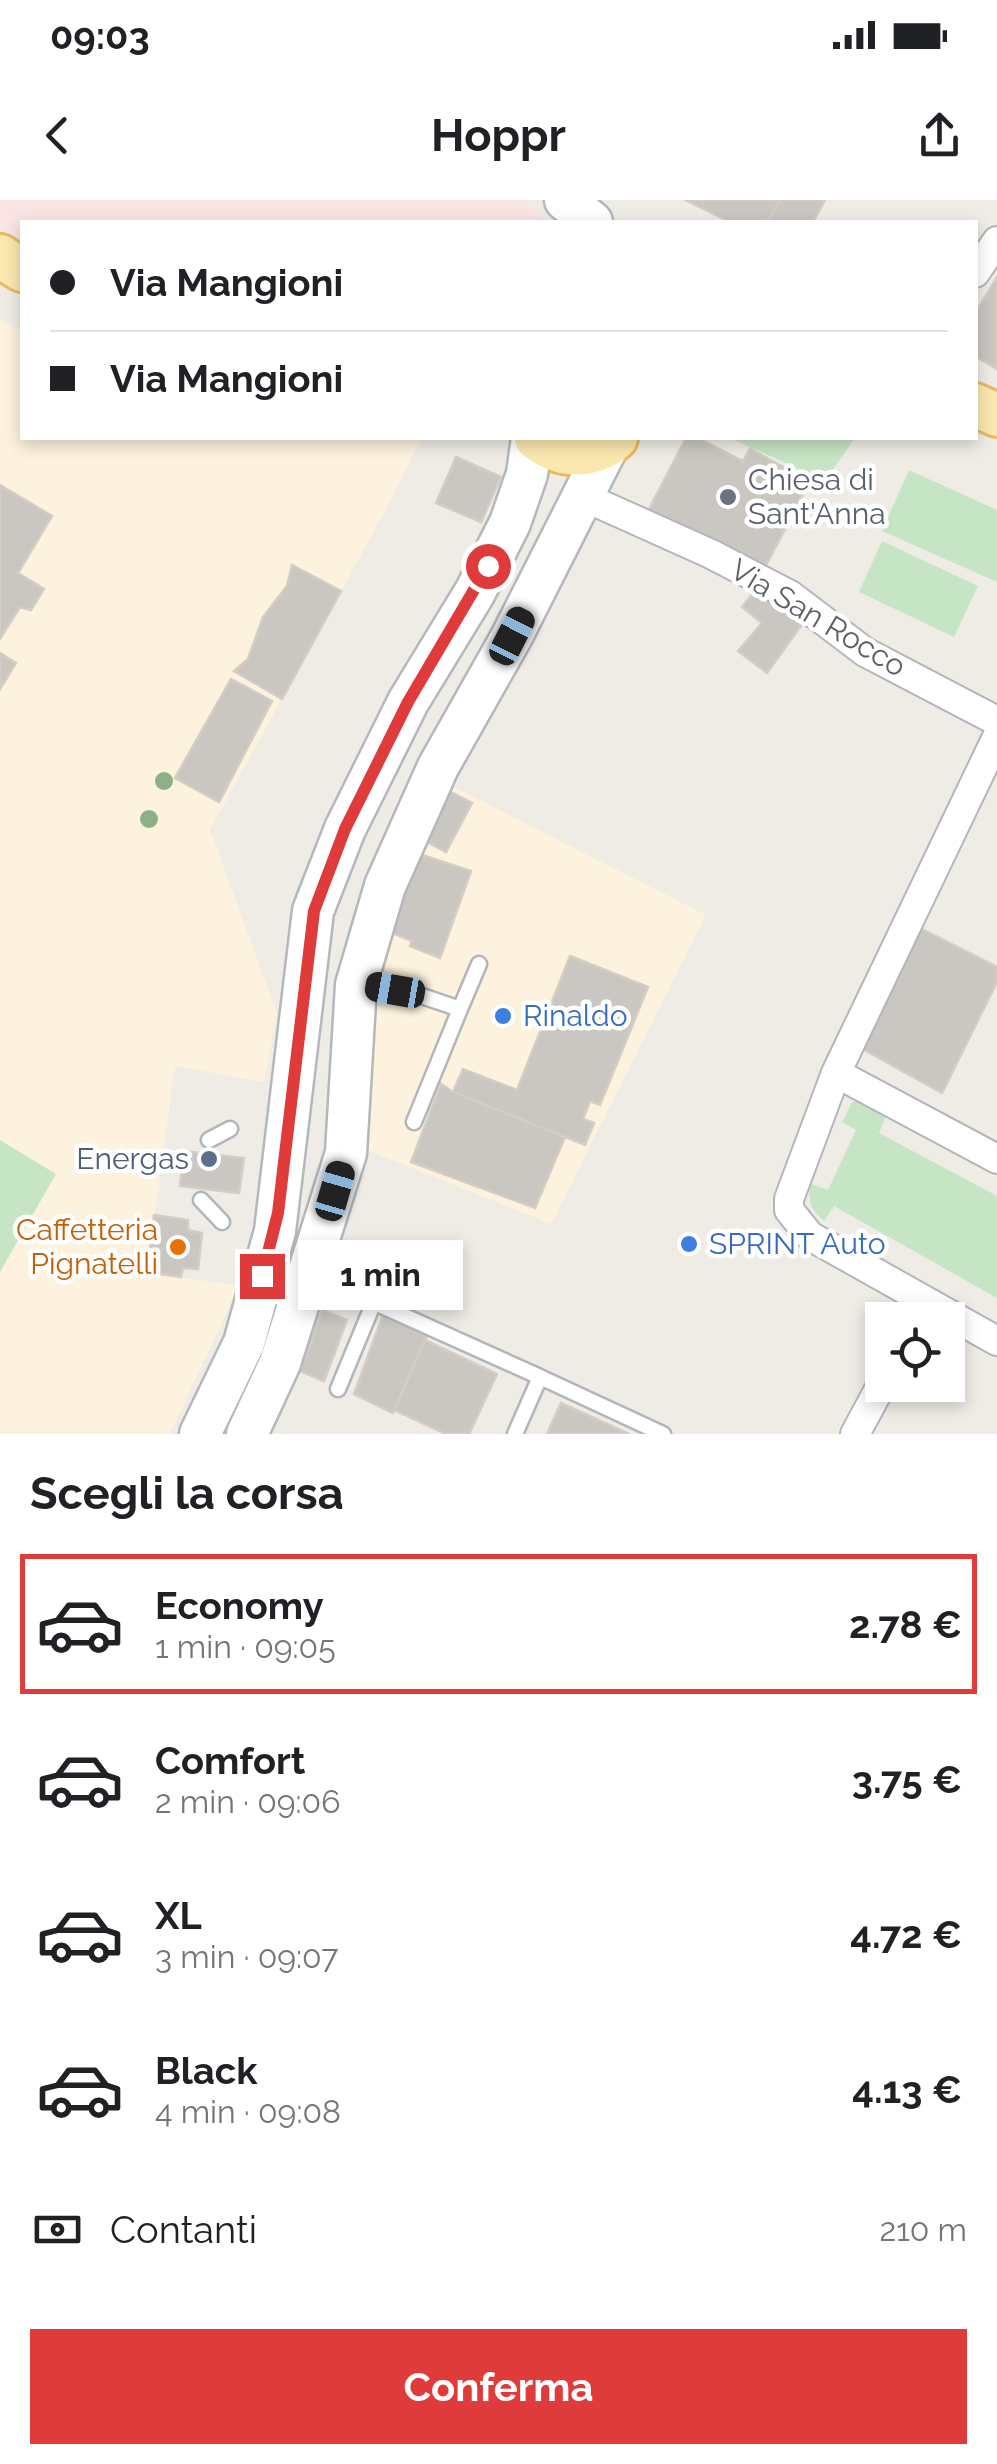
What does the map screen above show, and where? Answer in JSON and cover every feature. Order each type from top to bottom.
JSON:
[{"type":"main road","points":[[538,440],[560,452],[578,454],[613,441]]},
{"type":"street","points":[[978,268],[997,241]]},
{"type":"street","points":[[209,1415],[244,1343],[274,1228],[314,911],[332,862],[396,727],[510,523],[534,440]]},
{"type":"street","points":[[250,1427],[280,1363],[346,1153],[358,983],[385,886],[446,754],[613,441]]},
{"type":"street","name":"Via San Rocco","points":[[582,496],[790,594],[865,652],[997,721]]},
{"type":"street","points":[[428,670],[458,675],[475,702]]},
{"type":"street","points":[[396,727],[414,751],[446,754]]},
{"type":"street","points":[[910,1302],[810,1236],[790,1210],[792,1184],[836,1073],[997,737]]},
{"type":"street","points":[[305,971],[334,952],[358,983]]},
{"type":"street","points":[[836,1073],[997,1159]]},
{"type":"street","points":[[292,1102],[319,1087],[349,1104]]},
{"type":"street","points":[[274,1228],[302,1211],[317,1253]]},
{"type":"street","points":[[965,1328],[997,1341]]},
{"type":"street","points":[[209,1415],[239,1400],[250,1427]]},
{"type":"street","points":[[855,1434],[872,1402]]},
{"type":"lane","points":[[414,1122],[480,964]]},
{"type":"lane","points":[[358,983],[416,994],[460,1008]]},
{"type":"lane","points":[[209,1140],[230,1129]]},
{"type":"lane","points":[[201,1200],[222,1222]]},
{"type":"lane","points":[[317,1253],[374,1302],[663,1434]]},
{"type":"lane","points":[[338,1389],[374,1302]]},
{"type":"lane","points":[[515,1434],[540,1377]]},
{"type":"shaded area","points":[[0,200],[522,200],[544,220],[20,220],[20,239],[0,226]]},
{"type":"shaded area","points":[[0,318],[20,331],[20,440],[421,440],[210,830],[277,1013],[264,1082],[175,1066],[147,1272],[239,1286],[170,1434],[0,1434]]},
{"type":"shaded area","points":[[452,786],[706,915],[551,1224],[367,1150],[371,1001],[385,930]]},
{"type":"green space","points":[[734,440],[854,440],[825,481]]},
{"type":"green space","points":[[909,470],[997,510],[997,582],[882,531]]},
{"type":"green space","points":[[882,541],[978,586],[954,637],[859,592]]},
{"type":"green space","points":[[863,1100],[887,1113],[879,1133],[997,1196],[997,1298],[834,1206],[824,1221],[816,1213],[810,1200],[811,1184],[828,1190],[856,1130],[842,1122],[852,1102]]},
{"type":"green space","points":[[0,1140],[56,1174],[0,1272]]},
{"type":"building","points":[[685,200],[780,200],[768,220],[726,220]]},
{"type":"building","points":[[780,200],[825,200],[814,220],[768,220]]},
{"type":"building","points":[[997,277],[997,369],[978,358],[978,309]]},
{"type":"building","name":"Chiesa di Sant'Anna","points":[[685,440],[702,440],[743,461],[750,449],[810,481],[762,573],[647,513]]},
{"type":"building","points":[[456,457],[501,477],[481,522],[436,503]]},
{"type":"building","points":[[0,485],[52,516],[18,573],[44,589],[31,610],[20,607],[0,639]]},
{"type":"building","points":[[292,565],[341,591],[282,699],[234,671],[248,659],[263,617],[287,586]]},
{"type":"building","points":[[757,588],[803,623],[767,673],[738,651],[762,623],[742,607]]},
{"type":"building","points":[[0,653],[16,663],[0,689]]},
{"type":"building","points":[[231,679],[272,701],[219,802],[175,778]]},
{"type":"building","points":[[449,791],[472,803],[446,852],[425,841]]},
{"type":"building","points":[[419,854],[471,871],[440,958],[385,930]]},
{"type":"building","points":[[910,923],[997,967],[997,982],[942,1093],[852,1043]]},
{"type":"building","points":[[570,956],[648,987],[600,1105],[590,1101],[583,1119],[594,1123],[585,1145],[453,1092],[463,1069],[517,1090]]},
{"type":"building","points":[[441,1084],[565,1137],[535,1208],[411,1162]]},
{"type":"building","points":[[184,1151],[244,1158],[239,1193],[180,1186]]},
{"type":"building","points":[[154,1215],[188,1220],[188,1230],[202,1233],[198,1269],[183,1268],[181,1277],[147,1272]]},
{"type":"building","points":[[322,1310],[347,1320],[324,1381],[300,1371]]},
{"type":"building","points":[[383,1315],[427,1336],[393,1413],[354,1394]]},
{"type":"building","points":[[425,1340],[497,1374],[469,1434],[446,1434],[394,1410]]},
{"type":"building","points":[[561,1403],[629,1434],[547,1434]]},
{"type":"place","name":"Chiesa di Sant'Anna","points":[[728,497]]},
{"type":"place","name":"Rinaldo","points":[[503,1016]]},
{"type":"place","name":"Energas","points":[[209,1159]]},
{"type":"place","name":"SPRINT Auto","points":[[689,1244]]},
{"type":"place","name":"Caffetteria Pignatelli","points":[[178,1247]]},
{"type":"route","points":[[262,1276],[278,1213],[314,911],[345,829],[408,702],[488,566]]}]
